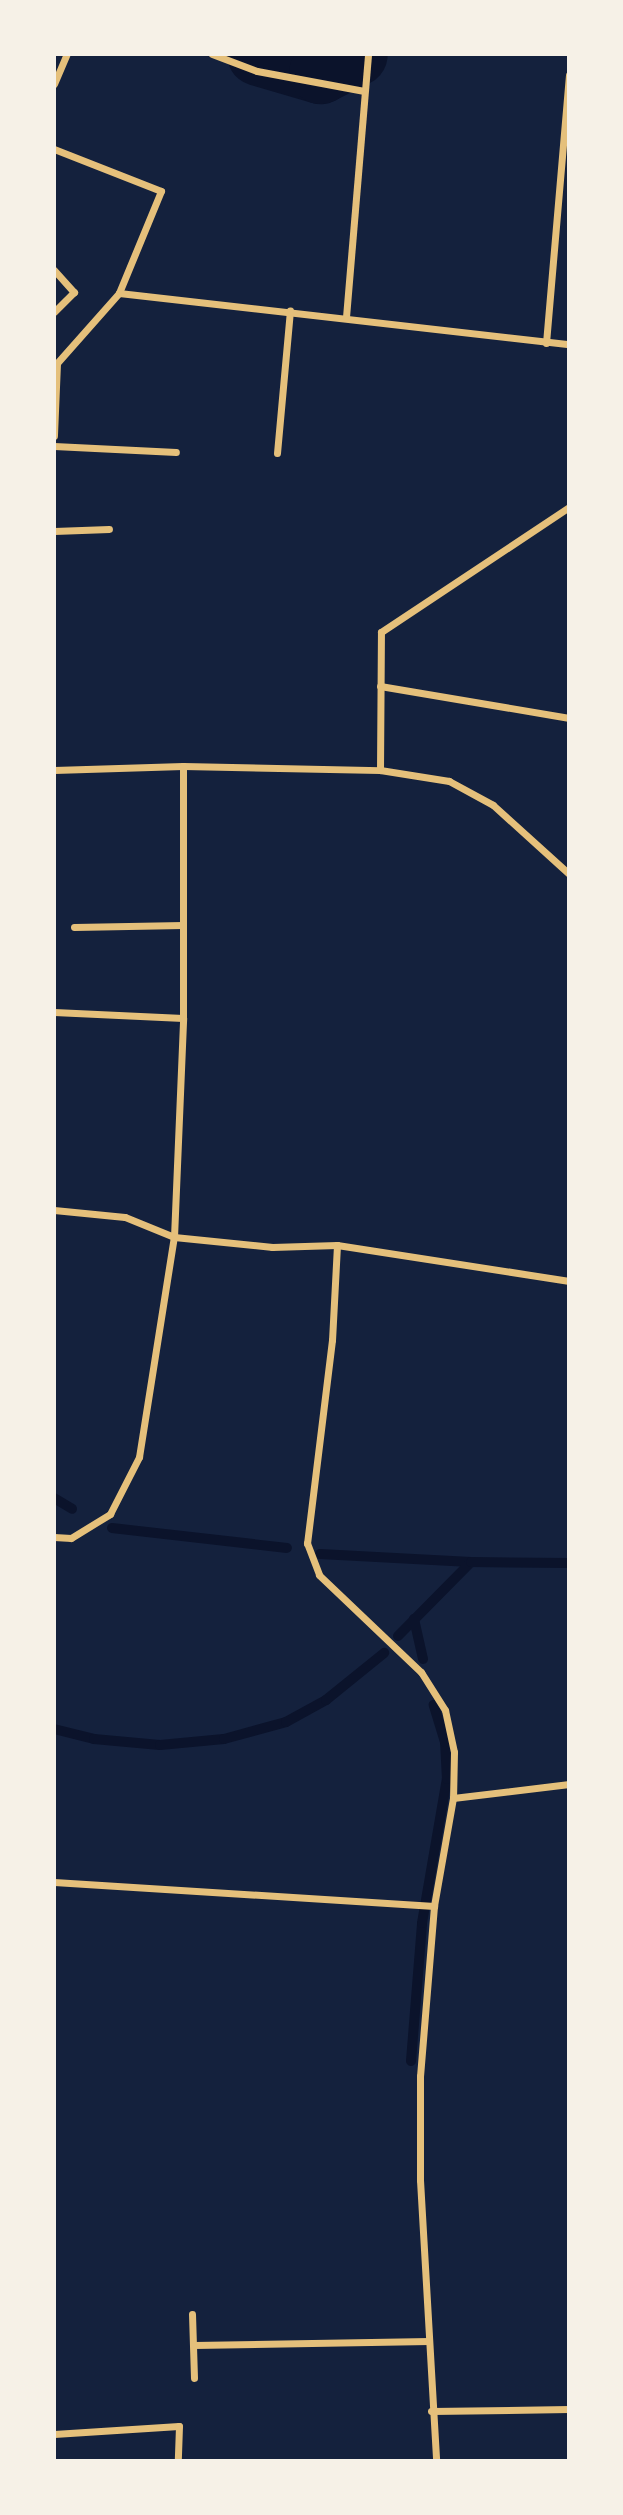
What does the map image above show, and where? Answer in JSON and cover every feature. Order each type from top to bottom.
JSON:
[{"type":"street","points":[[54,85],[67,54]]},
{"type":"street","points":[[212,54],[257,71],[364,91]]},
{"type":"street","points":[[346,317],[368,54]]},
{"type":"street","points":[[546,343],[569,75]]},
{"type":"street","points":[[54,149],[161,191],[119,293],[57,363],[54,436]]},
{"type":"street","points":[[54,270],[74,292],[54,312]]},
{"type":"street","points":[[119,293],[569,344]]},
{"type":"street","points":[[277,453],[290,311]]},
{"type":"street","points":[[54,446],[176,452]]},
{"type":"street","points":[[380,770],[381,632],[569,507]]},
{"type":"street","points":[[54,531],[109,529]]},
{"type":"street","points":[[380,686],[569,718]]},
{"type":"street","points":[[54,1537],[71,1538],[110,1514],[139,1457],[174,1237],[183,1018],[183,766]]},
{"type":"street","points":[[54,770],[183,766],[380,770],[449,781],[493,805],[569,874]]},
{"type":"street","points":[[74,927],[183,925]]},
{"type":"street","points":[[54,1012],[183,1018]]},
{"type":"street","points":[[54,1210],[125,1217],[174,1237],[272,1247],[337,1245],[569,1281]]},
{"type":"street","points":[[337,1245],[332,1340],[307,1543],[318,1575],[421,1672],[445,1710],[454,1752],[453,1798],[428,1905],[420,2076],[431,2411],[436,2461]]},
{"type":"street","points":[[453,1798],[569,1784]]},
{"type":"street","points":[[54,1882],[428,1905]]},
{"type":"street","points":[[192,2314],[194,2378]]},
{"type":"street","points":[[194,2345],[429,2341]]},
{"type":"street","points":[[431,2411],[569,2409]]},
{"type":"street","points":[[54,2434],[178,2426],[178,2461]]},
{"type":"waterway","points":[[258,54],[320,72],[356,54]]},
{"type":"waterway","points":[[54,1498],[72,1509]]},
{"type":"waterway","points":[[112,1528],[287,1548]]},
{"type":"waterway","points":[[320,1554],[471,1562]]},
{"type":"waterway","points":[[398,1636],[471,1562],[569,1563]]},
{"type":"waterway","points":[[414,1619],[423,1659]]},
{"type":"waterway","points":[[54,1729],[94,1739],[160,1745],[224,1739],[286,1722],[326,1700],[384,1653]]},
{"type":"waterway","points":[[411,2061],[422,1923],[447,1779],[445,1742],[434,1705]]}]
